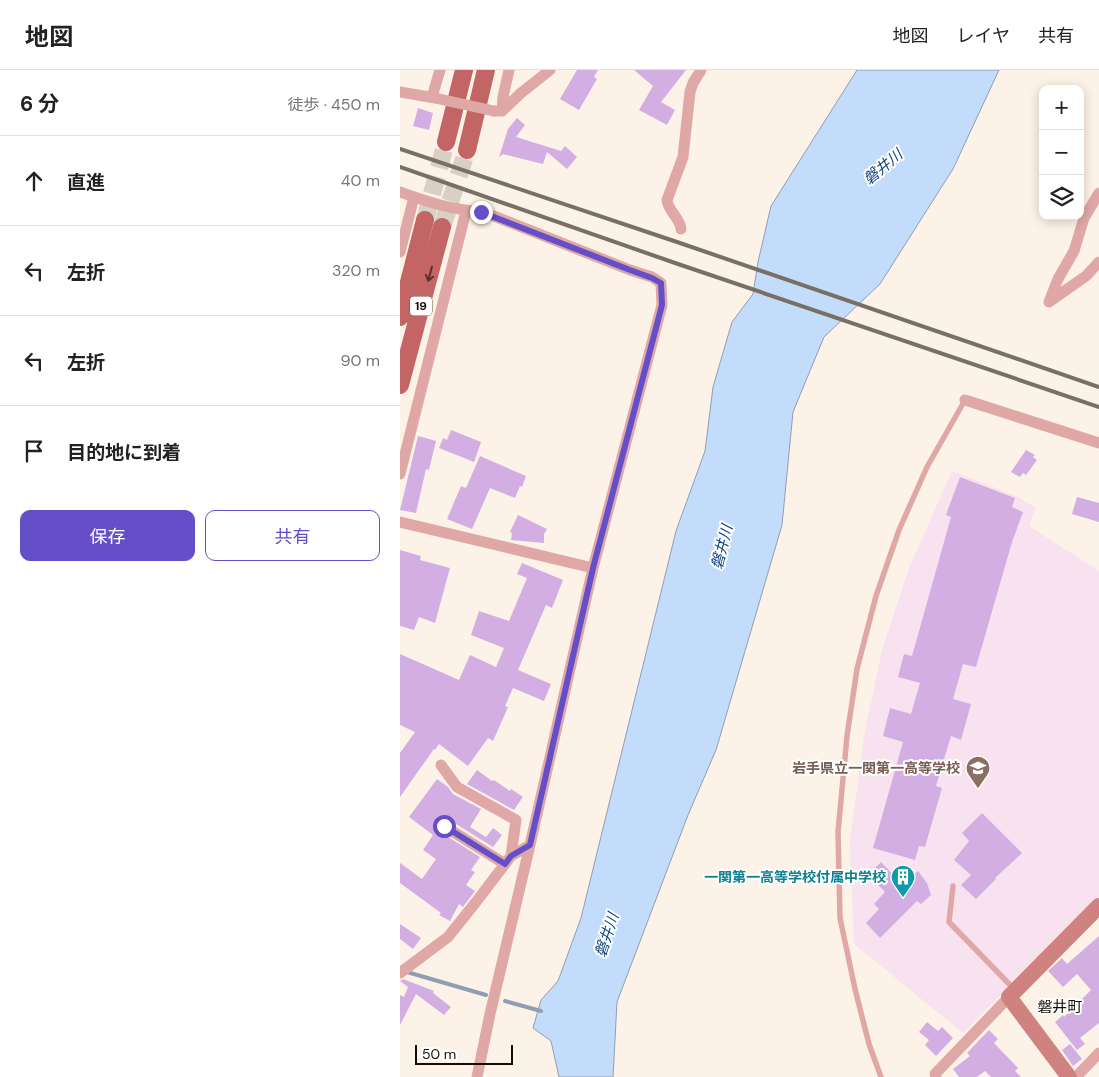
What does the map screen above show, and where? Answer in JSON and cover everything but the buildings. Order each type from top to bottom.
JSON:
[{"type":"main road","points":[[446,142],[464,70]]},
{"type":"main road","points":[[467,150],[486,70]]},
{"type":"main road","name":"19","points":[[400,317],[425,220]]},
{"type":"main road","name":"19","points":[[400,385],[442,227]]},
{"type":"street","points":[[434,98],[440,70]]},
{"type":"street","points":[[498,111],[509,70]]},
{"type":"street","points":[[400,92],[498,111],[550,70]]},
{"type":"street","points":[[681,229],[679,222],[667,204],[667,200],[683,156],[690,92],[701,70]]},
{"type":"street","points":[[400,192],[466,211],[481,212],[661,283],[662,305],[593,568],[476,1077]]},
{"type":"street","points":[[1099,192],[1084,218],[1074,251],[1058,279],[1049,302],[1086,276],[1099,262]]},
{"type":"street","points":[[400,252],[414,197]]},
{"type":"street","points":[[400,474],[466,211]]},
{"type":"street","points":[[965,400],[1099,443]]},
{"type":"street","points":[[400,522],[593,568]]},
{"type":"street","points":[[441,764],[457,787],[516,820],[508,860]]},
{"type":"street","points":[[444,826],[508,860]]},
{"type":"street","points":[[400,973],[448,937],[508,860],[530,845]]},
{"type":"street","points":[[936,1077],[935,1074],[1099,906]]},
{"type":"street","points":[[1013,994],[1069,1077]]},
{"type":"street","points":[[1076,1077],[1099,1053]]},
{"type":"lane","points":[[881,1077],[869,1044],[840,918],[838,832],[847,736],[857,669],[876,596],[899,530],[927,467],[965,400]]},
{"type":"lane","points":[[953,886],[949,922],[1013,994]]},
{"type":"shaded area","name":"岩手県立一関第一高等学校","points":[[952,471],[1016,496],[1036,508],[1029,526],[1099,571],[1099,896],[963,1033],[854,944],[850,841],[864,736],[882,650],[909,568]]},
{"type":"water","name":"磐井川","points":[[857,70],[999,70],[953,169],[880,284],[824,337],[793,412],[782,525],[716,750],[688,815],[617,1002],[613,1077],[559,1077],[551,1041],[533,1028],[541,1000],[558,981],[581,918],[676,531],[705,451],[713,387],[732,322],[753,294],[758,262],[771,206]]},
{"type":"waterway","points":[[407,972],[486,995]]},
{"type":"waterway","points":[[505,1001],[541,1011]]},
{"type":"tunnel","points":[[425,220],[446,142]]},
{"type":"tunnel","points":[[442,227],[467,150]]},
{"type":"railway","points":[[400,149],[1099,387]]},
{"type":"railway","points":[[400,167],[1099,407]]},
{"type":"place","name":"岩手県立一関第一高等学校","points":[[978,789]]},
{"type":"place","name":"一関第一高等学校付属中学校","points":[[903,898]]},
{"type":"district","name":"磐井町","points":[[1060,1007]]},
{"type":"route","points":[[444,826],[505,864],[511,856],[530,845],[593,568],[662,305],[661,283],[652,278],[481,212]]}]
